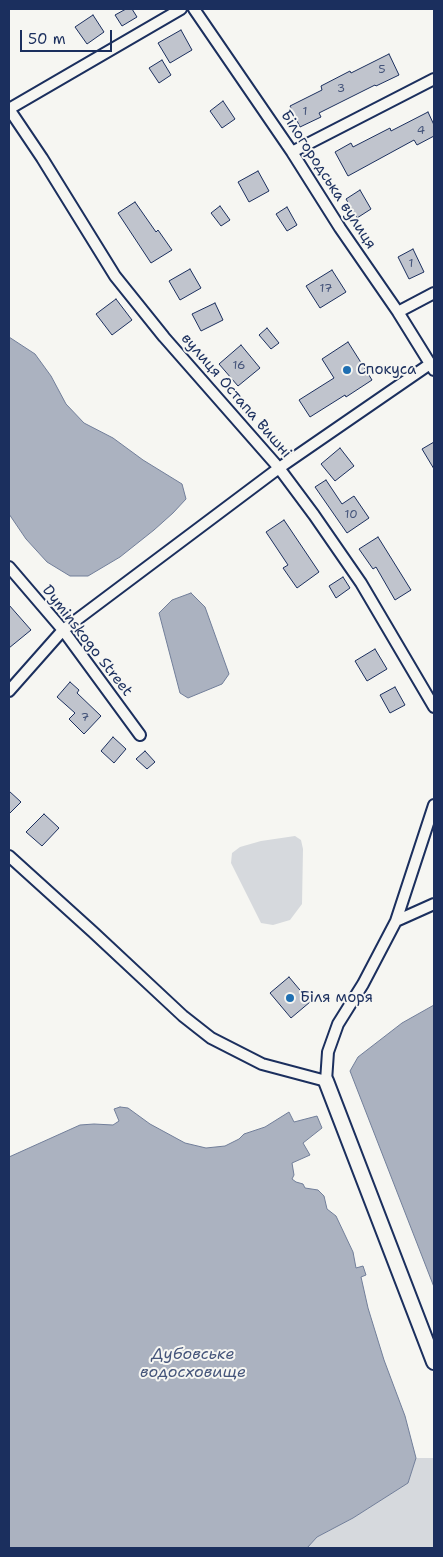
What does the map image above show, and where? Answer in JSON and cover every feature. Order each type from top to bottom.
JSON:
[{"type":"street","points":[[9,109],[181,9]]},
{"type":"street","name":"Білогородська вулиця","points":[[194,9],[292,152],[340,228],[398,312],[432,367]]},
{"type":"street","points":[[292,152],[434,79]]},
{"type":"street","name":"вулиця Остапа Вишні","points":[[9,109],[42,158],[115,276],[164,337],[279,468],[361,583],[434,707]]},
{"type":"street","points":[[398,312],[434,293]]},
{"type":"street","points":[[9,691],[63,630],[279,468],[432,367]]},
{"type":"street","name":"Dyminskogo Street","points":[[9,567],[63,630],[140,735]]},
{"type":"street","points":[[434,805],[396,921],[363,984],[338,1024],[328,1052],[326,1081],[434,1362]]},
{"type":"street","points":[[9,856],[183,1016],[211,1038],[262,1064],[326,1081]]},
{"type":"street","points":[[396,921],[434,904]]},
{"type":"shaded area","points":[[295,836],[301,840],[303,849],[302,904],[290,920],[273,925],[261,923],[231,863],[232,853],[240,847],[261,841]]},
{"type":"shaded area","points":[[416,1458],[434,1458],[434,1548],[307,1548],[317,1537],[353,1518],[408,1483]]},
{"type":"water","points":[[9,337],[35,354],[51,376],[66,404],[84,423],[113,438],[143,460],[182,484],[186,499],[173,513],[120,557],[88,576],[70,576],[47,562],[26,539],[9,514]]},
{"type":"water","points":[[191,593],[205,607],[229,674],[222,684],[188,698],[180,693],[159,613],[172,600]]},
{"type":"water","points":[[434,1005],[434,1287],[350,1071],[358,1057],[402,1023]]},
{"type":"water","name":"Дубовське водосховище","points":[[120,1107],[128,1108],[150,1124],[185,1143],[206,1148],[225,1146],[239,1139],[244,1134],[265,1127],[289,1112],[294,1122],[317,1116],[322,1128],[303,1143],[310,1155],[292,1163],[294,1175],[292,1179],[303,1184],[305,1188],[318,1190],[324,1196],[327,1209],[336,1216],[353,1252],[356,1268],[363,1266],[366,1275],[361,1277],[368,1308],[384,1360],[405,1416],[416,1458],[408,1483],[353,1518],[317,1537],[307,1548],[9,1548],[9,1157],[80,1125],[113,1125],[119,1121],[114,1109]]},
{"type":"building","points":[[126,9],[132,9],[137,17],[122,26],[115,15]]},
{"type":"building","points":[[93,15],[104,32],[87,44],[75,27]]},
{"type":"building","points":[[181,30],[192,50],[170,63],[158,43]]},
{"type":"building","points":[[389,54],[399,75],[319,113],[321,117],[300,127],[290,106],[322,90],[321,86]]},
{"type":"building","points":[[162,60],[171,75],[159,83],[149,68]]},
{"type":"building","points":[[223,101],[235,119],[222,128],[210,111]]},
{"type":"building","points":[[428,112],[434,125],[434,136],[417,145],[414,140],[348,176],[335,152],[351,143],[353,147],[390,128],[391,131]]},
{"type":"building","points":[[258,171],[269,191],[249,202],[238,182]]},
{"type":"building","points":[[360,190],[371,209],[357,218],[346,199]]},
{"type":"building","points":[[135,202],[156,232],[158,230],[172,250],[151,263],[118,213]]},
{"type":"building","points":[[220,206],[230,220],[221,226],[211,213]]},
{"type":"building","points":[[287,207],[297,225],[287,231],[276,214]]},
{"type":"building","points":[[413,249],[424,272],[409,279],[398,257]]},
{"type":"building","points":[[190,269],[201,288],[180,300],[169,281]]},
{"type":"building","points":[[332,270],[346,292],[320,308],[306,286]]},
{"type":"building","points":[[116,299],[132,320],[112,335],[96,314]]},
{"type":"building","points":[[215,303],[223,320],[201,331],[192,314]]},
{"type":"building","points":[[267,328],[279,343],[271,349],[259,335]]},
{"type":"building","points":[[348,342],[372,380],[310,417],[299,400],[334,378],[322,359]]},
{"type":"building","points":[[241,345],[260,368],[238,386],[219,364]]},
{"type":"building","points":[[434,442],[434,469],[422,449]]},
{"type":"building","points":[[340,448],[354,466],[335,481],[321,464]]},
{"type":"building","points":[[326,480],[342,504],[354,496],[369,518],[347,533],[315,487]]},
{"type":"building","points":[[284,520],[319,572],[297,588],[283,568],[288,565],[266,532]]},
{"type":"building","points":[[378,537],[411,590],[395,600],[376,567],[373,569],[359,549]]},
{"type":"building","points":[[343,577],[350,588],[336,598],[329,586]]},
{"type":"building","points":[[9,605],[31,630],[9,648]]},
{"type":"building","points":[[375,649],[387,669],[367,681],[355,661]]},
{"type":"building","points":[[70,682],[79,690],[77,693],[101,716],[84,734],[69,719],[75,713],[57,697]]},
{"type":"building","points":[[395,687],[405,705],[390,713],[380,695]]},
{"type":"building","points":[[113,737],[126,749],[114,763],[101,751]]},
{"type":"building","points":[[145,751],[155,762],[147,769],[136,759]]},
{"type":"building","points":[[9,791],[21,802],[9,814]]},
{"type":"building","points":[[44,814],[59,828],[42,846],[26,832]]},
{"type":"building","points":[[289,977],[310,1002],[291,1018],[270,993]]},
{"type":"place","name":"Спокуса","points":[[347,370]]},
{"type":"place","name":"Біля моря","points":[[290,998]]}]
